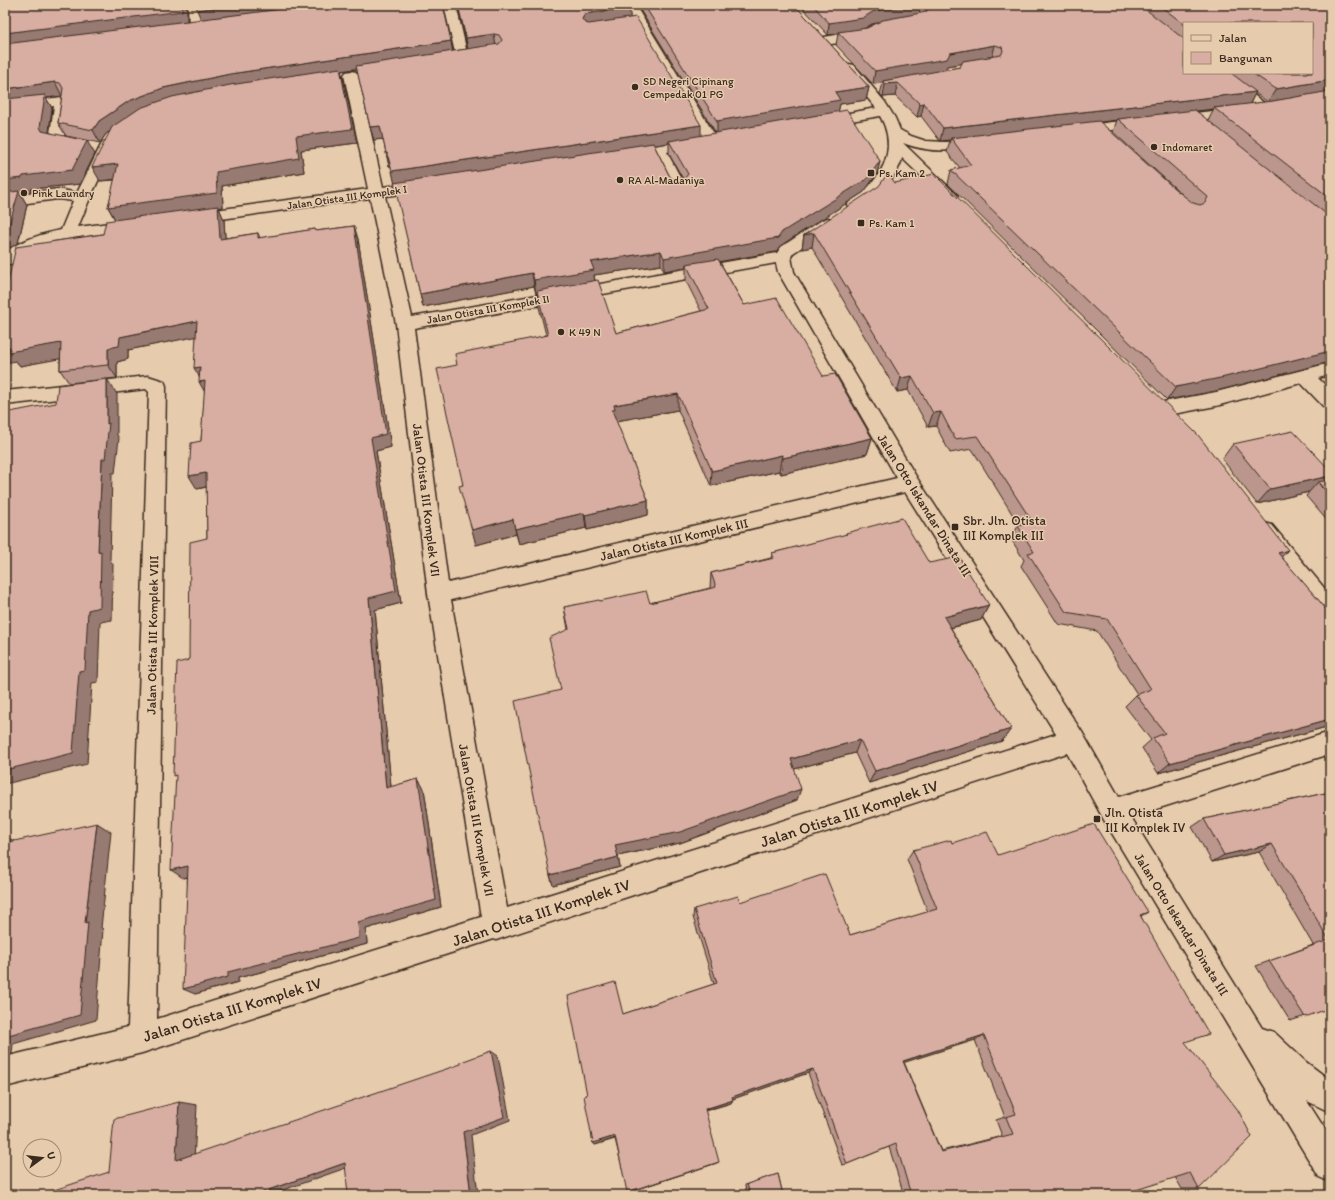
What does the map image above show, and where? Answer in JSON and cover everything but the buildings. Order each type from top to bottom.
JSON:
[{"type":"street","points":[[194,5],[195,28]]},
{"type":"street","points":[[446,60],[468,56],[450,5]]},
{"type":"street","points":[[616,156],[718,139],[629,5]]},
{"type":"street","points":[[626,26],[641,24]]},
{"type":"street","points":[[179,30],[211,26]]},
{"type":"street","points":[[783,256],[786,250],[870,196],[896,159],[897,140],[892,124],[883,111],[877,89],[824,41],[810,26]]},
{"type":"street","points":[[824,41],[865,35],[876,28]]},
{"type":"street","points":[[336,77],[367,72]]},
{"type":"street","points":[[1219,74],[1265,109]]},
{"type":"street","name":"Jalan Otista III Komplek VII","points":[[351,75],[405,324],[439,594],[496,926]]},
{"type":"street","points":[[5,108],[62,101],[56,140],[106,150]]},
{"type":"street","points":[[1065,132],[1192,118],[1280,106]]},
{"type":"street","points":[[808,125],[883,111]]},
{"type":"street","points":[[1192,118],[1205,128]]},
{"type":"street","points":[[1097,128],[1112,141]]},
{"type":"street","points":[[67,234],[82,198],[112,138],[117,134]]},
{"type":"street","points":[[897,140],[903,138],[932,148],[994,140]]},
{"type":"street","points":[[897,140],[958,204]]},
{"type":"street","points":[[658,149],[678,188]]},
{"type":"street","name":"Jalan Otista III Komplek I","points":[[175,220],[378,194],[440,184]]},
{"type":"street","points":[[5,201],[58,194],[82,198]]},
{"type":"street","points":[[6,258],[24,246],[41,240],[67,234],[144,224]]},
{"type":"street","name":"Jalan Otista III Komplek II","points":[[405,324],[783,256]]},
{"type":"street","name":"Jalan Otto Iskandar Dinata III","points":[[783,256],[786,272],[910,483],[1073,740],[1113,811],[1330,1166]]},
{"type":"street","points":[[1178,424],[1157,403],[1216,399],[1330,369]]},
{"type":"street","points":[[1304,375],[1330,401]]},
{"type":"street","name":"Jalan Otista III Komplek VIII","points":[[5,398],[148,382],[157,386],[142,1038]]},
{"type":"street","name":"Jalan Otista III Komplek III","points":[[439,594],[910,483]]},
{"type":"street","points":[[1255,518],[1330,611]]},
{"type":"street","name":"Jalan Otista III Komplek IV","points":[[5,1072],[142,1038],[496,926],[1073,740]]},
{"type":"street","points":[[1113,811],[1330,743]]},
{"type":"street","points":[[1241,1019],[1284,1062],[1321,1092],[1330,1097]]},
{"type":"place","name":"SD Negeri Cipinang Cempedak 01 PG","points":[[635,87]]},
{"type":"place","name":"Indomaret","points":[[1154,147]]},
{"type":"place","name":"Ps. Kam 2","points":[[871,173]]},
{"type":"place","name":"RA Al-Madaniya","points":[[620,180]]},
{"type":"place","name":"Pink Laundry","points":[[24,193]]},
{"type":"place","name":"Ps. Kam 1","points":[[861,223]]},
{"type":"place","name":"K 49 N","points":[[561,332]]},
{"type":"place","name":"Sbr. Jln. Otista III Komplek III","points":[[955,527]]},
{"type":"place","name":"Jln. Otista III Komplek IV","points":[[1097,819]]}]
